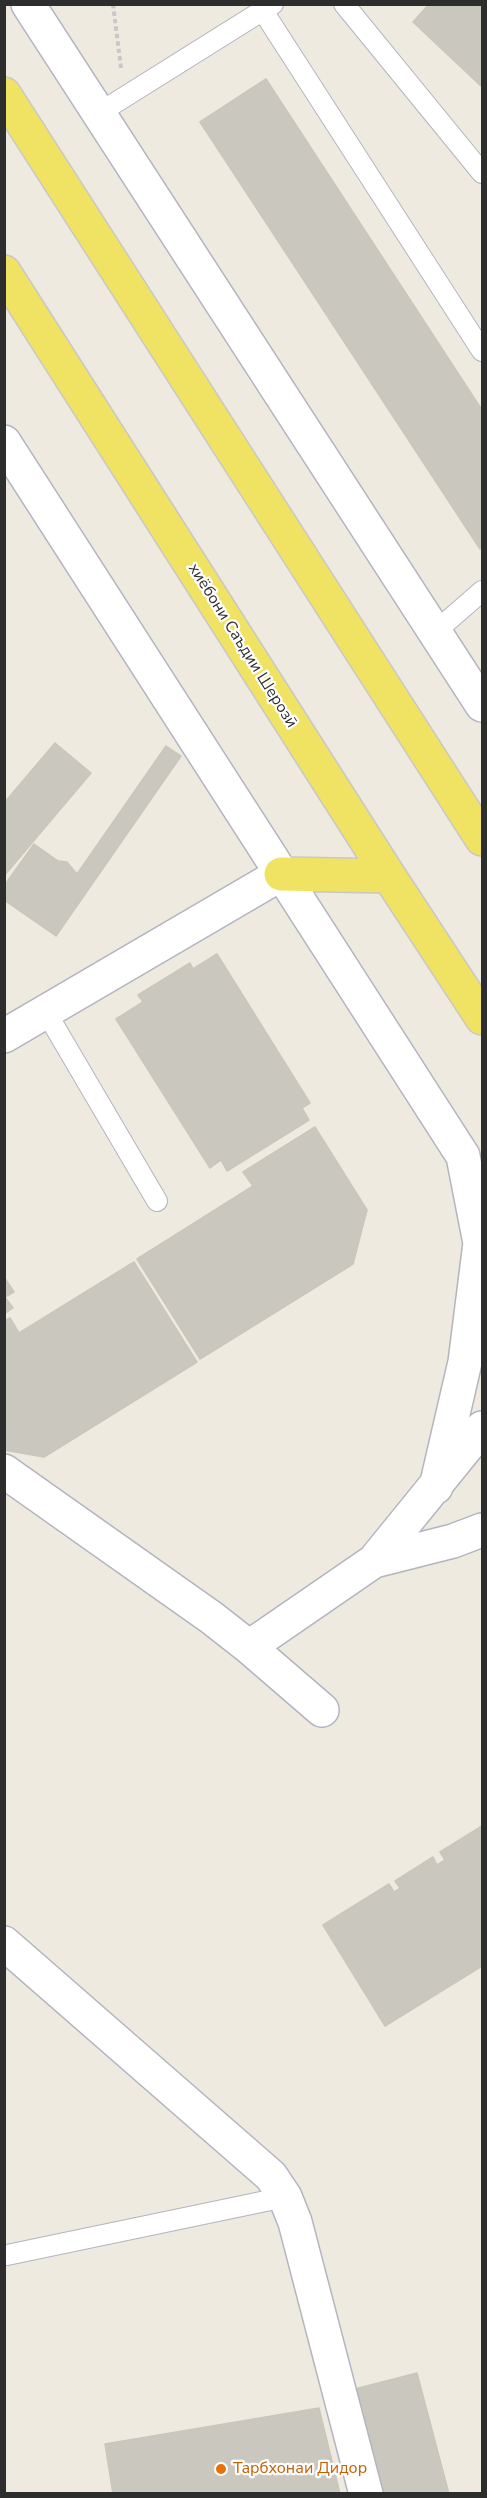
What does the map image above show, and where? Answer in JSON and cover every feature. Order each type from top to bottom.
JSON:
[{"type":"main road","points":[[4,94],[483,839]]},
{"type":"main road","name":"хиёбони Саъдии Шерозӣ","points":[[4,272],[389,876],[483,1018]]},
{"type":"main road","points":[[281,874],[389,876]]},
{"type":"street","points":[[28,4],[483,705]]},
{"type":"street","points":[[4,442],[463,1156],[480,1243],[465,1362],[436,1488]]},
{"type":"street","points":[[4,1036],[281,874]]},
{"type":"street","points":[[249,1647],[374,1561],[483,1428]]},
{"type":"street","points":[[4,1471],[212,1618],[322,1710]]},
{"type":"street","points":[[374,1561],[477,1536]]},
{"type":"street","points":[[4,1943],[271,2175],[285,2197],[295,2222],[366,2493]]},
{"type":"lane","points":[[344,4],[483,173]]},
{"type":"lane","points":[[99,113],[268,8],[483,351]]},
{"type":"lane","points":[[435,632],[470,599],[483,591]]},
{"type":"lane","points":[[46,1012],[157,1201]]},
{"type":"lane","points":[[7,2255],[285,2197]]},
{"type":"path","points":[[113,4],[121,72]]},
{"type":"building","points":[[429,4],[482,4],[482,87],[413,22]]},
{"type":"building","points":[[266,79],[482,410],[482,547],[480,549],[200,122]]},
{"type":"building","points":[[55,743],[91,773],[4,876],[4,803]]},
{"type":"building","points":[[166,746],[181,756],[56,936],[4,900],[4,886],[34,844],[58,861],[67,862],[77,874]]},
{"type":"building","points":[[217,954],[310,1103],[302,1108],[309,1120],[227,1171],[221,1160],[210,1168],[116,1019],[143,1002],[138,995],[190,963],[193,969]]},
{"type":"building","points":[[315,1127],[367,1210],[353,1264],[200,1359],[137,1259],[253,1186],[243,1172]]},
{"type":"building","points":[[134,1262],[197,1362],[44,1457],[4,1450],[4,1321],[10,1318],[19,1333]]},
{"type":"building","points":[[4,1277],[14,1292],[5,1297],[13,1308],[4,1314]]},
{"type":"building","points":[[482,1826],[482,1966],[385,2026],[323,1925],[389,1884],[394,1892],[400,1888],[395,1881],[433,1857],[437,1865],[445,1860],[440,1852]]},
{"type":"building","points":[[417,2373],[449,2494],[382,2494],[355,2389]]},
{"type":"building","name":"Тарбхонаи Дидор","points":[[319,2408],[340,2494],[113,2494],[105,2444]]},
{"type":"place","name":"Тарбхонаи Дидор","points":[[221,2469]]}]
